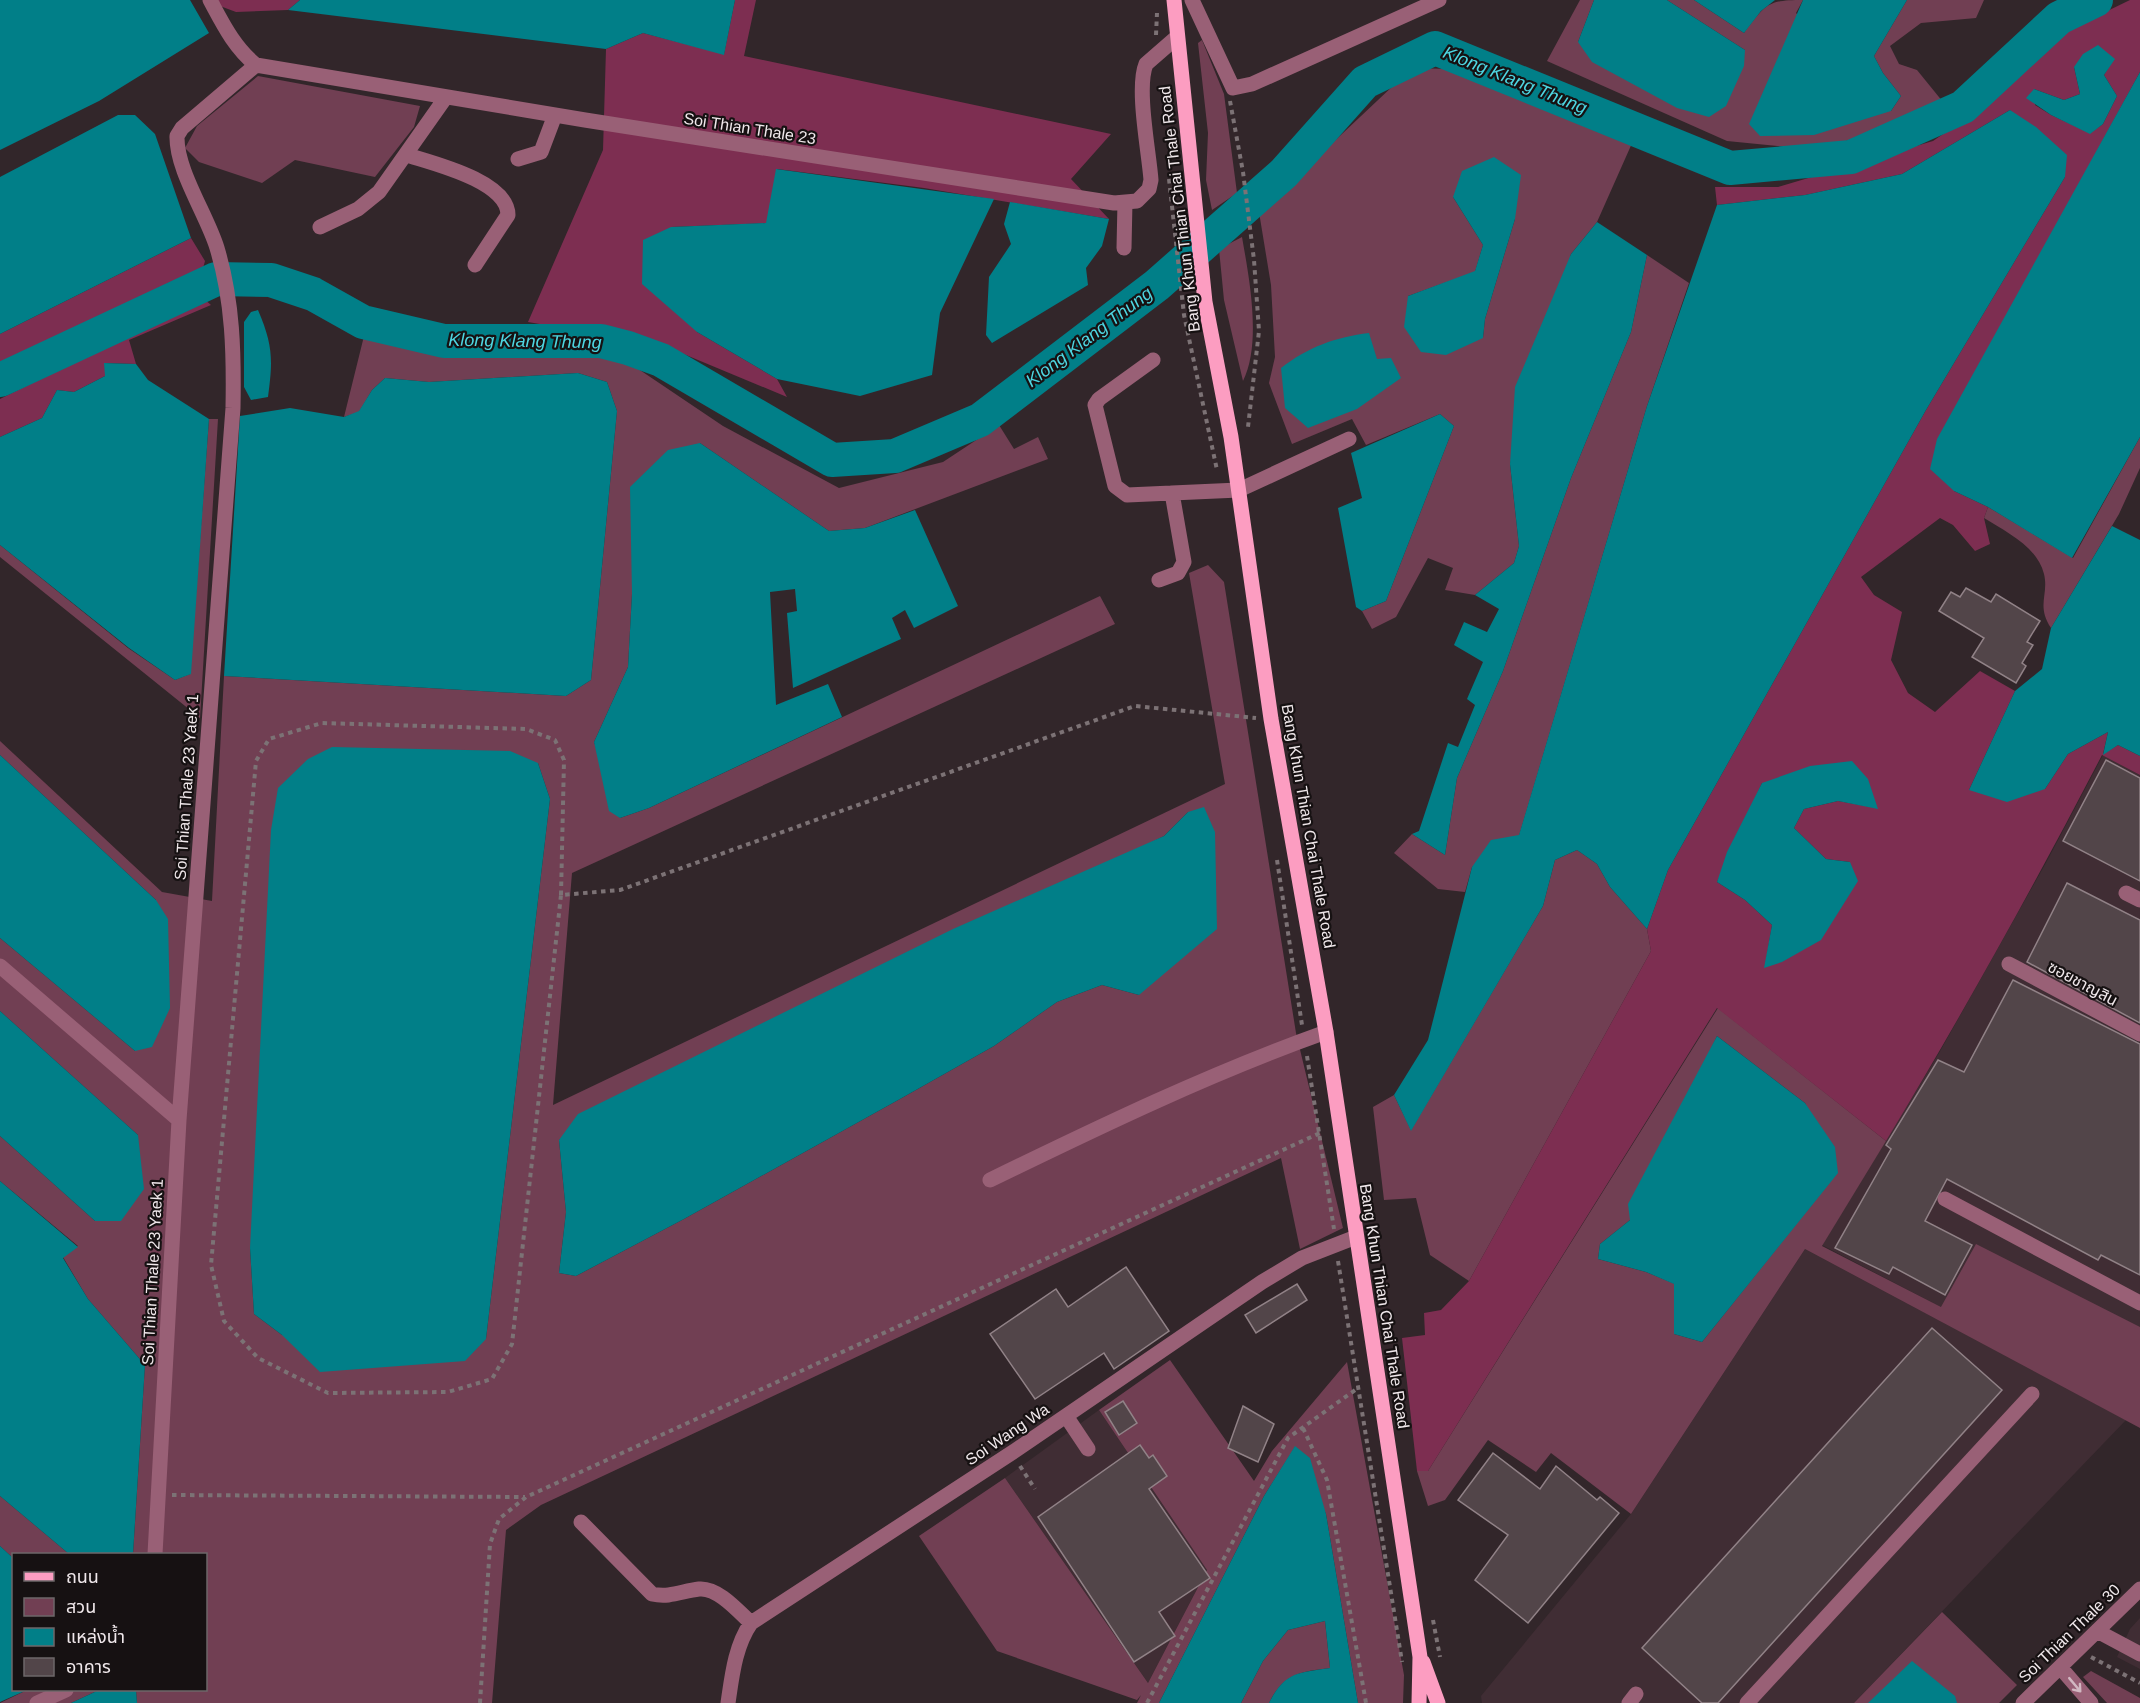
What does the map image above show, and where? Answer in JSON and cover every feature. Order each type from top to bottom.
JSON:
[{"type":"main road","name":"Bang Khun Thian Chai Thale Road","points":[[1174,0],[1205,302],[1239,490],[1271,719],[1340,1123],[1420,1657],[1419,1703]]},
{"type":"main road","name":"Bang Khun Thian Chai Thale Road","points":[[1420,1657],[1438,1703]]},
{"type":"street","points":[[210,0],[227,32],[256,65]]},
{"type":"street","points":[[1192,0],[1233,88],[1252,84],[1439,0]]},
{"type":"street","points":[[1124,248],[1125,202],[1137,201],[1144,196],[1151,180],[1143,98],[1144,70],[1146,64],[1177,37]]},
{"type":"street","name":"Soi Thian Thale 23","points":[[256,65],[555,115],[1092,199],[1125,202]]},
{"type":"street","name":"Soi Thian Thale 23 Yaek 1","points":[[155,1553],[179,1120],[233,408],[234,345],[231,314],[218,251],[181,159],[177,136],[182,128],[256,65]]},
{"type":"street","points":[[320,226],[369,201],[407,155],[446,97]]},
{"type":"street","points":[[518,159],[541,152],[555,115]]},
{"type":"street","points":[[407,155],[473,178],[488,186],[504,201],[508,215],[475,265]]},
{"type":"street","points":[[1153,360],[1099,399],[1095,405],[1115,486],[1127,495],[1239,490],[1350,439]]},
{"type":"street","points":[[1159,580],[1178,573],[1184,562],[1172,493]]},
{"type":"street","name":"ซอยชาญสิน","points":[[2009,964],[2140,1034]]},
{"type":"street","points":[[0,966],[179,1120]]},
{"type":"street","points":[[990,1180],[1128,1113],[1326,1032]]},
{"type":"street","points":[[1945,1199],[2140,1303]]},
{"type":"street","name":"Soi Wang Wa","points":[[751,1623],[1011,1453],[1262,1282],[1302,1258],[1356,1237]]},
{"type":"street","points":[[1747,1703],[2032,1394]]},
{"type":"street","points":[[1066,1416],[1088,1449]]},
{"type":"street","points":[[581,1522],[652,1594],[664,1597],[701,1588],[728,1602],[751,1623],[744,1634],[734,1667],[728,1703]]},
{"type":"street","name":"Soi Thian Thale 30","points":[[2023,1703],[2140,1589]]},
{"type":"street","points":[[2097,1631],[2140,1654]]},
{"type":"street","points":[[2060,1666],[2091,1703]]},
{"type":"street","points":[[37,1703],[62,1691]]},
{"type":"path","points":[[1243,172],[1254,260]]},
{"type":"path","points":[[1171,195],[1184,315],[1222,490]]},
{"type":"path","points":[[561,895],[620,890],[1135,706],[1271,719]]},
{"type":"path","points":[[1254,706],[1257,728]]},
{"type":"path","points":[[322,723],[526,729],[555,740],[564,760],[561,895],[512,1344],[492,1379],[448,1392],[328,1393],[258,1358],[224,1321],[210,1265],[255,761],[269,739],[322,723]]},
{"type":"path","points":[[1276,858],[1403,1671]]},
{"type":"path","points":[[480,1703],[490,1544],[499,1519],[526,1497],[1340,1123]]},
{"type":"path","points":[[1147,1703],[1288,1438],[1376,1375]]},
{"type":"path","points":[[1302,1428],[1327,1480],[1366,1703]]},
{"type":"path","points":[[1011,1453],[1035,1489]]},
{"type":"path","points":[[158,1496],[526,1497]]},
{"type":"path","points":[[2077,1650],[2140,1683]]},
{"type":"shaded area","points":[[217,0],[300,0],[288,10],[236,12],[220,6]]},
{"type":"shaded area","points":[[735,0],[756,0],[744,56],[1111,134],[1071,179],[1109,219],[924,188],[777,169],[767,223],[671,227],[697,332],[777,379],[787,397],[662,345],[528,322],[603,150],[606,49],[643,33],[724,54]]},
{"type":"shaded area","points":[[2130,0],[2140,0],[2140,72],[2042,252],[1954,491],[1988,507],[1984,518],[1990,544],[1975,551],[1953,525],[1940,518],[1861,577],[1874,595],[1902,612],[1891,660],[1908,693],[1935,712],[1980,671],[2015,691],[1969,790],[2045,789],[2068,754],[2108,732],[2103,754],[2118,745],[2140,756],[2140,775],[2102,755],[1997,950],[1886,1141],[1717,1008],[1428,1471],[1417,1471],[1402,1338],[1425,1335],[1424,1313],[1441,1310],[1469,1281],[1651,951],[1647,929],[1668,870],[1926,410],[2065,177],[2010,110],[1902,174],[1805,195],[1717,205],[1715,187],[1778,187],[1933,141],[1994,99],[2064,32]],"holes":[[[2114,58],[2104,75],[2117,96],[2103,124],[2090,133],[2035,105],[2034,89],[2064,100],[2080,94],[2074,67]],[[1762,783],[1877,808],[1838,801],[1804,809],[1794,828],[1826,859],[1850,862],[1765,967],[1772,925],[1745,900],[1717,882]]]},
{"type":"shaded area","points":[[191,238],[205,261],[202,272],[176,288],[0,371],[0,334]]},
{"type":"shaded area","points":[[203,298],[211,305],[129,340],[136,364],[105,363],[105,376],[74,392],[57,390],[42,418],[0,437],[0,399]]},
{"type":"shaded area","points":[[2103,755],[2140,775],[2140,1411],[1822,1245],[1939,1053],[2047,861]]},
{"type":"shaded area","points":[[1805,1249],[2126,1420],[1854,1703],[1482,1703],[1481,1696],[1631,1514]]},
{"type":"shaded area","points":[[1099,1410],[1207,1570],[1148,1683],[1005,1478]]},
{"type":"shaded area","points":[[2140,1618],[2140,1669],[2117,1657],[2130,1629]]},
{"type":"green space","points":[[1580,0],[1594,0],[1578,42],[1745,50],[1667,0],[1694,0],[1744,33],[1768,6],[1782,1],[1803,0],[1796,13],[1891,111],[1901,96],[1883,73],[1874,56],[1907,0],[1984,0],[1976,18],[1921,23],[1890,46],[1899,64],[1917,70],[1943,102],[1902,124],[1826,147],[1788,147],[1727,141],[1547,61]]},
{"type":"green space","points":[[1202,40],[1224,94],[1237,193],[1212,210],[1206,180],[1208,133],[1198,43]]},
{"type":"green space","points":[[1412,68],[1451,69],[1633,141],[1597,222],[1571,254],[1510,464],[1519,546],[1514,563],[1475,595],[1445,590],[1453,568],[1428,558],[1396,617],[1372,629],[1362,611],[1386,601],[1454,426],[1440,414],[1366,445],[1352,419],[1292,444],[1269,383],[1275,357],[1271,285],[1259,212]],"holes":[[[1453,197],[1515,219],[1485,319],[1483,338],[1408,296],[1475,272],[1483,245]]]},
{"type":"green space","points":[[258,76],[420,106],[414,127],[375,177],[295,160],[262,183],[199,162],[185,148],[197,126]]},
{"type":"green space","points":[[1242,237],[1253,329],[1249,366],[1243,381],[1224,300],[1219,249]]},
{"type":"green space","points":[[1647,255],[1689,283],[1647,406],[1519,836],[1472,867],[1465,892],[1438,889],[1394,853],[1412,834],[1445,855],[1457,778],[1503,671],[1571,478],[1631,332]]},
{"type":"green space","points":[[365,332],[418,347],[622,358],[723,426],[839,488],[943,462],[999,425],[1014,449],[1038,437],[1048,459],[865,528],[829,531],[700,443],[632,594],[628,667],[594,742],[620,818],[649,808],[1100,596],[1115,624],[572,873],[553,1105],[1225,784],[1189,573],[1208,565],[1224,582],[1296,1033],[1343,1228],[1300,1249],[1281,1158],[541,1505],[506,1530],[492,1703],[137,1703],[136,1691],[207,1691],[207,1553],[133,1553],[145,1365],[88,1299],[63,1257],[78,1246],[0,1181],[0,1136],[95,1221],[138,1135],[0,1011],[0,938],[135,1051],[156,900],[0,755],[0,741],[162,892],[212,901],[224,676],[566,696],[591,680],[617,411],[607,382],[578,373],[429,382],[385,378],[372,390],[359,412],[344,417]],"holes":[[[538,763],[550,799],[486,1339],[282,1335],[254,1314],[250,1248]],[[1188,812],[1139,995],[1102,985],[1057,1002],[994,1046],[684,1219],[576,1276],[559,1273],[566,1212],[559,1140],[1164,836]]]},
{"type":"green space","points":[[209,419],[218,419],[200,718],[0,557],[0,545],[128,648],[175,680],[190,674]]},
{"type":"green space","points":[[2140,437],[2140,468],[2119,514],[2051,628],[2044,613],[2045,581],[2040,564],[2035,555],[2020,541],[1984,518],[1988,507],[2073,558]]},
{"type":"green space","points":[[1577,850],[1597,864],[1610,887],[1647,929],[1651,951],[1469,1281],[1430,1255],[1416,1198],[1384,1200],[1373,1107],[1394,1095],[1411,1130],[1543,906],[1555,860]]},
{"type":"green space","points":[[1718,1008],[1886,1141],[1822,1246],[1941,1307],[1976,1244],[2140,1327],[2140,1428],[1805,1249],[1631,1514],[1551,1453],[1536,1472],[1488,1440],[1445,1500],[1428,1506],[1417,1471],[1428,1471]],"holes":[[[1717,1036],[1805,1103],[1837,1173],[1702,1342],[1674,1334],[1675,1284],[1646,1272],[1598,1259],[1600,1244],[1630,1220]]]},
{"type":"green space","points":[[1170,1360],[1254,1481],[1272,1451],[1347,1362],[1404,1675],[1403,1703],[1358,1703],[1326,1514],[1295,1447],[1264,1496],[1159,1703],[1137,1703],[1141,1695],[1137,1700],[997,1651],[919,1536],[1005,1478],[1148,1683],[1207,1570],[1099,1410]]},
{"type":"green space","points":[[0,1496],[68,1553],[12,1553],[12,1557],[0,1546]]},
{"type":"green space","points":[[1942,1612],[2017,1685],[1999,1703],[1854,1703]]},
{"type":"green space","points":[[1325,1621],[1330,1668],[1301,1673],[1287,1680],[1269,1703],[1241,1703],[1263,1661],[1288,1630]]},
{"type":"green space","points":[[2091,1671],[2140,1698],[2140,1703],[2107,1703],[2083,1677]]},
{"type":"green space","points":[[25,1691],[97,1691],[71,1703],[0,1703]]},
{"type":"water","points":[[0,0],[190,0],[209,33],[99,101],[0,150]]},
{"type":"water","points":[[300,0],[735,0],[724,55],[643,33],[606,49],[288,10]]},
{"type":"water","points":[[1594,0],[1667,0],[1745,50],[1744,66],[1726,106],[1709,117],[1677,108],[1592,62],[1578,42]]},
{"type":"water","points":[[1694,0],[1775,0],[1761,11],[1744,33]]},
{"type":"water","points":[[1803,0],[1907,0],[1874,56],[1883,73],[1901,96],[1891,111],[1814,135],[1760,136],[1749,124]]},
{"type":"water","points":[[2098,45],[2115,59],[2104,75],[2117,96],[2103,124],[2090,134],[2051,115],[2026,98],[2034,89],[2064,100],[2080,94],[2074,67],[2083,54]]},
{"type":"water","points":[[2140,72],[2140,437],[2072,558],[1988,507],[1954,491],[1930,469],[1937,439]]},
{"type":"water","points":[[2010,110],[2036,127],[2067,155],[2065,177],[1926,410],[1668,870],[1647,929],[1610,887],[1597,864],[1577,850],[1555,860],[1543,906],[1411,1131],[1394,1095],[1428,1040],[1472,867],[1491,840],[1519,835],[1647,406],[1717,205],[1805,195],[1902,174]]},
{"type":"water","points":[[118,115],[135,115],[155,134],[191,238],[0,334],[0,177]]},
{"type":"water","points":[[1494,157],[1521,175],[1515,219],[1485,319],[1483,338],[1446,355],[1421,352],[1404,327],[1408,296],[1475,271],[1483,245],[1453,197],[1462,171]]},
{"type":"water","points":[[776,169],[994,199],[940,313],[932,375],[860,396],[777,379],[697,332],[642,284],[643,240],[671,227],[766,223]]},
{"type":"water","points":[[1010,202],[1109,219],[1102,246],[1086,268],[1088,285],[992,343],[986,335],[989,277],[1011,244],[1004,224]]},
{"type":"water","points":[[1597,222],[1647,255],[1631,332],[1571,478],[1503,671],[1457,778],[1445,855],[1412,834],[1419,831],[1448,743],[1458,747],[1475,705],[1467,699],[1483,662],[1454,645],[1464,622],[1487,632],[1499,609],[1475,595],[1514,563],[1519,546],[1510,464],[1515,387],[1571,254]]},
{"type":"water","points":[[258,310],[267,333],[271,373],[268,397],[251,400],[244,387],[244,322],[251,312]]},
{"type":"water","points":[[1369,333],[1377,359],[1391,358],[1401,378],[1357,409],[1308,428],[1285,408],[1281,368],[1323,344]]},
{"type":"water","points":[[104,363],[136,364],[148,380],[209,419],[191,674],[175,680],[129,648],[0,545],[0,437],[42,418],[57,390],[74,392],[105,376]]},
{"type":"water","points":[[578,373],[607,382],[617,411],[591,680],[566,696],[224,676],[240,416],[290,408],[344,417],[359,411],[372,390],[385,378],[429,382]]},
{"type":"water","points":[[1440,414],[1454,426],[1386,601],[1362,611],[1356,607],[1338,508],[1362,498],[1351,453]]},
{"type":"water","points":[[700,443],[829,531],[865,528],[915,510],[958,606],[914,628],[905,610],[892,618],[901,639],[793,688],[787,613],[797,611],[795,589],[770,592],[776,705],[828,684],[842,717],[649,808],[620,818],[609,811],[594,742],[628,667],[632,594],[630,487],[668,450]]},
{"type":"water","points":[[2112,526],[2140,540],[2140,756],[2118,745],[2103,755],[2108,732],[2068,754],[2045,789],[2007,802],[1969,790],[2015,691],[2042,669],[2051,628]]},
{"type":"water","points":[[332,747],[510,751],[538,763],[550,799],[486,1339],[465,1361],[320,1372],[282,1335],[254,1314],[250,1248],[271,830],[278,788],[308,759]]},
{"type":"water","points":[[0,755],[156,900],[168,919],[170,1008],[152,1047],[135,1051],[0,938]]},
{"type":"water","points":[[1852,761],[1868,779],[1878,809],[1838,801],[1804,809],[1794,828],[1826,859],[1850,862],[1858,881],[1821,940],[1782,962],[1764,968],[1772,925],[1745,900],[1717,882],[1727,852],[1762,783],[1810,766]]},
{"type":"water","points":[[1204,807],[1215,832],[1217,929],[1139,995],[1102,985],[1057,1002],[994,1046],[684,1219],[576,1276],[559,1273],[566,1212],[559,1140],[578,1114],[953,929],[1164,836],[1188,812]]},
{"type":"water","points":[[0,1011],[138,1135],[144,1189],[121,1221],[95,1221],[0,1136]]},
{"type":"water","points":[[1717,1036],[1805,1103],[1835,1147],[1838,1173],[1702,1342],[1674,1334],[1674,1284],[1646,1272],[1598,1259],[1600,1244],[1630,1220],[1628,1204]]},
{"type":"water","points":[[0,1181],[78,1247],[63,1258],[88,1299],[145,1365],[133,1553],[68,1553],[0,1496]]},
{"type":"water","points":[[1295,1446],[1310,1458],[1326,1514],[1358,1703],[1269,1703],[1287,1679],[1301,1673],[1330,1668],[1325,1621],[1288,1630],[1263,1661],[1241,1703],[1159,1703],[1264,1496]]},
{"type":"water","points":[[0,1546],[12,1557],[12,1691],[25,1691],[0,1702]]},
{"type":"water","points":[[1912,1661],[1955,1696],[1957,1703],[1868,1703]]},
{"type":"water","points":[[97,1691],[136,1691],[137,1703],[71,1703]]},
{"type":"building","points":[[1966,588],[1991,602],[1996,594],[2040,621],[2027,642],[2033,645],[2022,663],[2026,666],[2016,683],[1972,657],[1984,638],[1939,611],[1951,592],[1960,597]]},
{"type":"building","points":[[2106,760],[2140,778],[2140,881],[2063,841]]},
{"type":"building","points":[[2067,883],[2140,920],[2140,1023],[2027,962]]},
{"type":"building","points":[[2013,980],[2140,1044],[2140,1275],[2101,1255],[2098,1260],[1947,1179],[1925,1221],[1972,1245],[1945,1295],[1893,1267],[1889,1274],[1835,1248],[1891,1149],[1886,1145],[1938,1060],[1964,1072]]},
{"type":"building","points":[[1126,1267],[1169,1331],[1114,1369],[1104,1353],[1035,1399],[990,1334],[1056,1289],[1068,1307]]},
{"type":"building","points":[[1297,1284],[1307,1300],[1256,1333],[1245,1315]]},
{"type":"building","points":[[1932,1328],[2002,1390],[1718,1703],[1702,1703],[1642,1648]]},
{"type":"building","points":[[1123,1401],[1137,1423],[1119,1435],[1105,1412]]},
{"type":"building","points":[[1243,1406],[1274,1424],[1258,1462],[1228,1448]]},
{"type":"building","points":[[1140,1445],[1149,1458],[1153,1455],[1167,1476],[1149,1489],[1210,1578],[1159,1612],[1175,1636],[1134,1662],[1038,1517]]},
{"type":"building","points":[[1493,1453],[1540,1489],[1556,1466],[1597,1500],[1600,1497],[1619,1513],[1528,1623],[1475,1580],[1508,1535],[1458,1500]]},
{"type":"waterway","name":"Klong Klang Thung","points":[[0,380],[216,279],[271,280],[313,294],[363,322],[444,341],[601,341],[628,348],[661,360],[832,460],[895,456],[980,420],[1157,285],[1284,173],[1365,82],[1435,48],[1730,168],[1851,157],[1963,107],[2059,18],[2096,0]]}]
